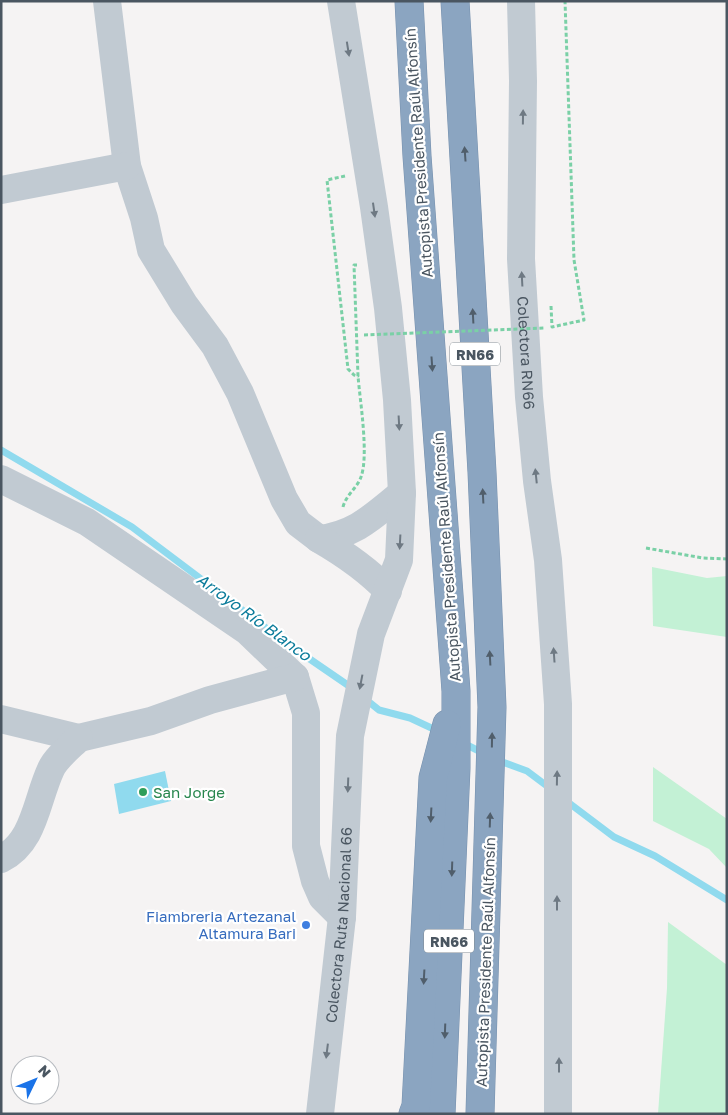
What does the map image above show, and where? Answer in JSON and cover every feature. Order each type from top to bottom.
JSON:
[{"type":"highway","name":"Autopista Presidente Raúl Alfonsín","points":[[409,1],[418,166],[454,699],[446,767],[442,1114]]},
{"type":"highway","name":"Autopista Presidente Raúl Alfonsín","points":[[455,1],[481,453],[492,707],[480,1114]]},
{"type":"highway","points":[[413,1114],[416,1106],[446,767]]},
{"type":"street","points":[[107,1],[127,166],[144,218],[151,250],[184,304],[215,346],[240,393],[284,499],[298,523],[319,539],[358,563],[388,591]]},
{"type":"street","name":"Colectora Ruta Nacional 66","points":[[320,1114],[342,918],[350,736],[371,634],[400,560],[384,507],[392,339],[341,1]]},
{"type":"street","name":"Colectora RN66","points":[[520,1],[524,81],[522,278],[536,481],[548,560],[558,704],[556,826],[558,1114]]},
{"type":"street","points":[[1,190],[127,166]]},
{"type":"street","points":[[1,479],[87,522],[247,631],[295,677],[306,713],[306,846],[314,881],[322,897],[342,918]]},
{"type":"street","points":[[319,539],[340,536],[358,528],[384,507]]},
{"type":"street","points":[[1,719],[79,738],[151,721],[210,700],[295,677]]},
{"type":"street","points":[[1,859],[14,852],[29,831],[51,767],[79,738]]},
{"type":"path","points":[[565,1],[574,260],[584,320]]},
{"type":"path","points":[[361,265],[354,265],[358,376],[354,376],[348,369],[327,180],[368,172]]},
{"type":"path","points":[[364,325],[364,335],[544,328]]},
{"type":"path","points":[[646,548],[704,558],[727,559]]},
{"type":"green space","points":[[652,567],[707,578],[727,576],[727,637],[653,626]]},
{"type":"green space","points":[[653,767],[727,819],[727,868],[709,849],[653,821]]},
{"type":"green space","points":[[668,922],[727,965],[727,1114],[658,1114],[667,988]]},
{"type":"water","name":"San Jorge","points":[[165,771],[171,801],[119,814],[114,784]]},
{"type":"waterway","name":"Arroyo Río Blanco","points":[[1,450],[132,527],[282,640],[352,688]]},
{"type":"waterway","name":"Arroyo Río Blanco","points":[[364,698],[379,710],[410,718],[440,732]]},
{"type":"waterway","name":"Arroyo Río Blanco","points":[[463,743],[485,754]]},
{"type":"waterway","points":[[497,760],[527,771],[551,789]]},
{"type":"waterway","points":[[565,800],[614,837],[655,856],[727,900]]},
{"type":"place","name":"San Jorge","points":[[143,792]]},
{"type":"place","name":"Fiambreria Artezanal Altamura Bari","points":[[306,925]]}]
